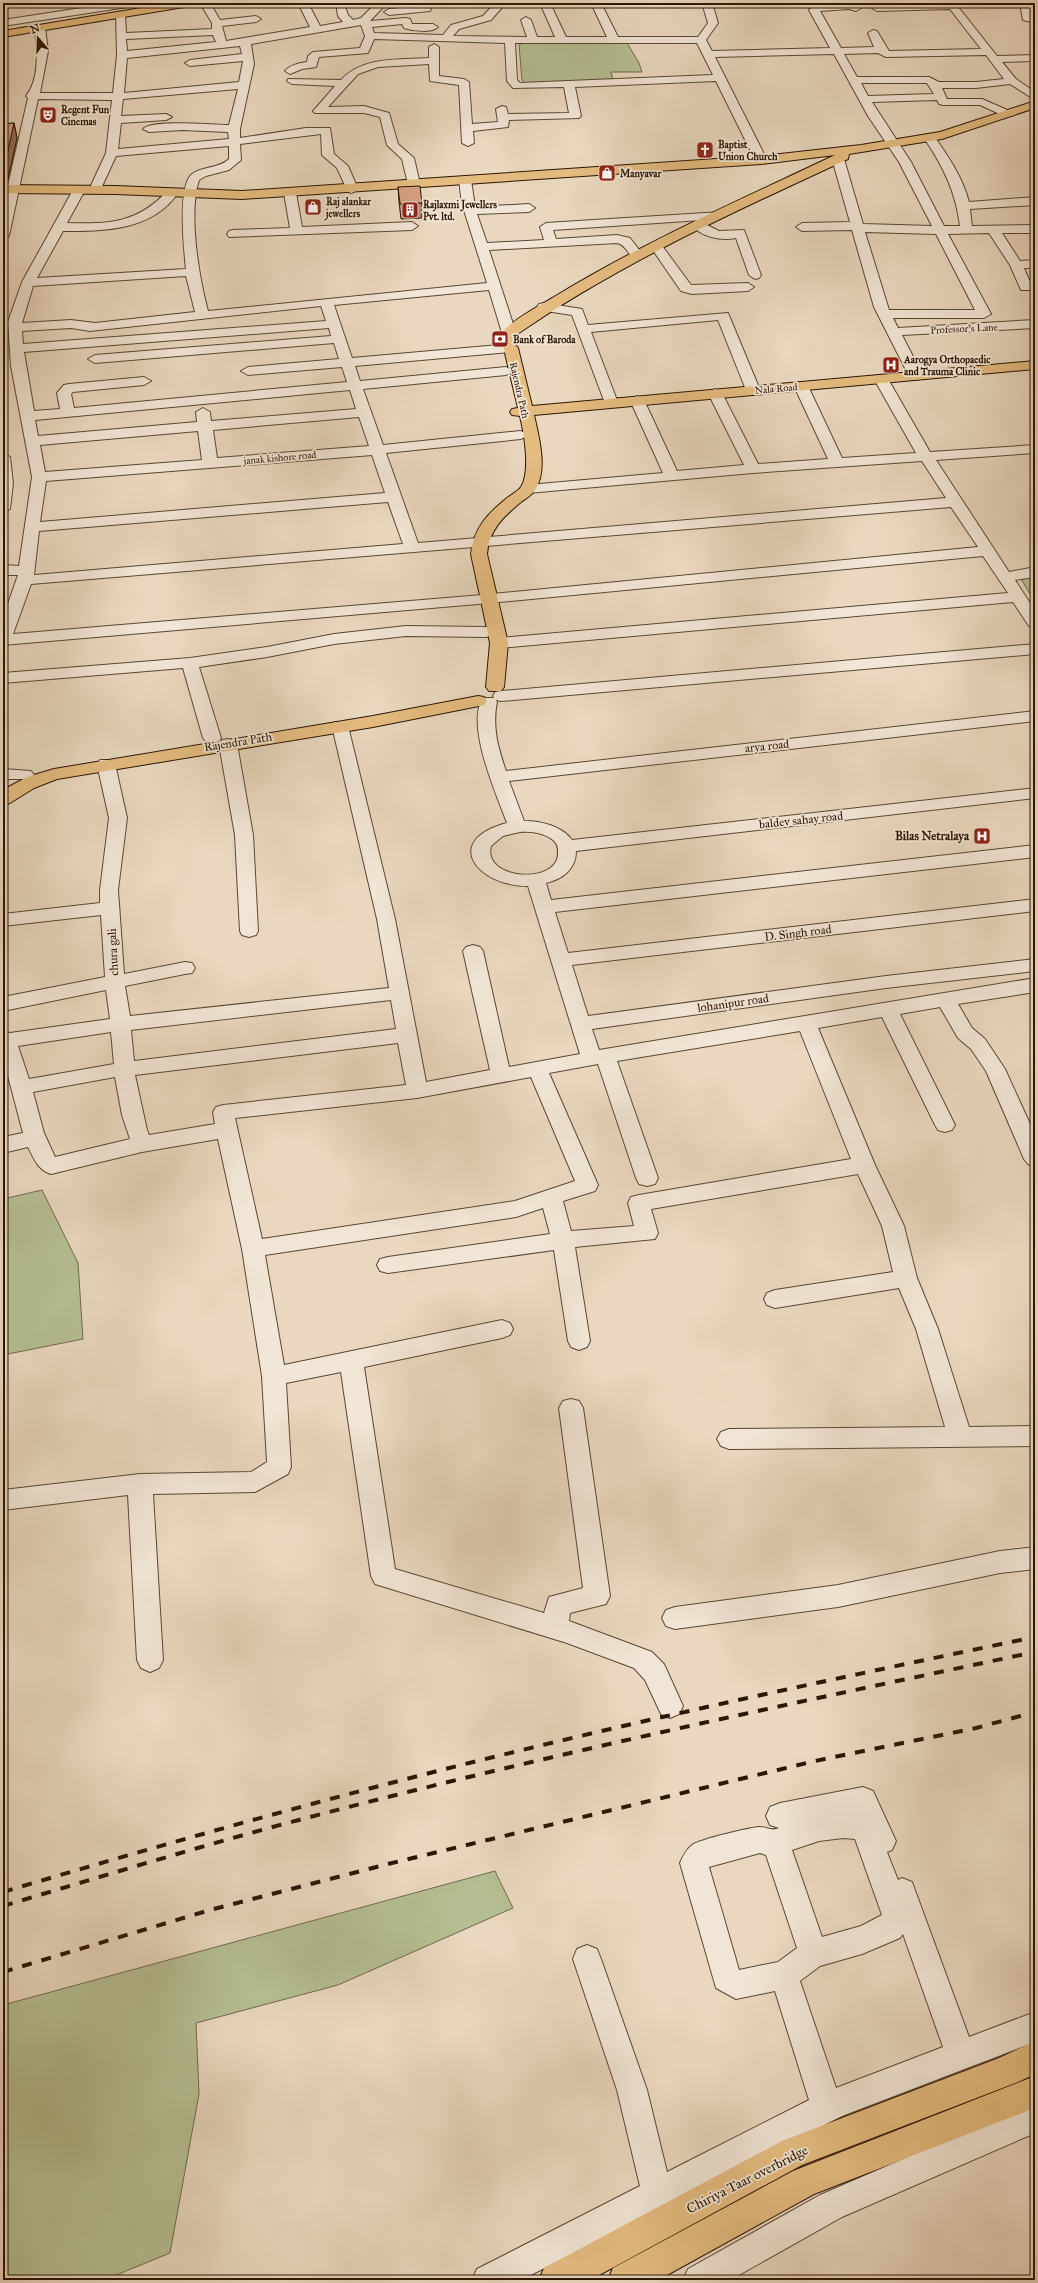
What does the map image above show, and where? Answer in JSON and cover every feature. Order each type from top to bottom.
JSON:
[{"type":"main road","points":[[3,27],[157,3]]},
{"type":"main road","points":[[3,34],[190,3]]},
{"type":"main road","points":[[8,189],[95,190],[242,196],[290,194],[465,180],[761,160],[930,138],[952,133],[1035,104]]},
{"type":"main road","points":[[508,343],[544,308],[656,246],[696,224],[861,148]]},
{"type":"main road","name":"Rajendra Path","points":[[486,694],[488,643],[479,554],[474,542],[475,527],[518,488],[529,457],[521,435],[521,411],[506,371],[508,343]]},
{"type":"main road","name":"Rajendra Path","points":[[508,343],[532,476],[528,489]]},
{"type":"main road","name":"Nala Road","points":[[521,411],[1035,365]]},
{"type":"main road","points":[[474,542],[485,528],[528,489]]},
{"type":"main road","name":"Rajendra Path","points":[[483,598],[498,643],[486,694]]},
{"type":"main road","name":"Rajendra Path","points":[[3,799],[13,791],[32,781],[54,774],[220,741],[341,726],[486,694]]},
{"type":"main road","name":"Rajendra Path","points":[[3,786],[25,775],[51,767],[220,741],[486,694]]},
{"type":"main road","name":"Chiriya Taar overbridge","points":[[556,2280],[793,2152],[1007,2071],[1035,2057]]},
{"type":"main road","points":[[625,2280],[804,2182],[1035,2092]]},
{"type":"street","points":[[3,23],[134,3]]},
{"type":"street","points":[[204,3],[218,28],[222,44]]},
{"type":"street","points":[[303,3],[317,30]]},
{"type":"street","points":[[365,22],[372,12],[382,3]]},
{"type":"street","points":[[372,12],[420,11],[426,9],[428,3]]},
{"type":"street","points":[[406,21],[408,26],[411,27],[457,26],[487,18],[501,3]]},
{"type":"street","points":[[545,3],[562,40]]},
{"type":"street","points":[[596,3],[614,40]]},
{"type":"street","points":[[370,36],[510,40],[701,40],[714,26],[714,20],[707,3]]},
{"type":"street","points":[[1025,3],[1027,18],[1035,20]]},
{"type":"street","points":[[340,4],[343,16],[351,23]]},
{"type":"street","points":[[877,8],[899,5],[951,4],[1012,81],[1035,97]]},
{"type":"street","points":[[856,8],[849,6],[814,8],[854,80],[892,144],[905,162],[984,314],[885,314]]},
{"type":"street","points":[[95,190],[112,153],[114,120],[122,55],[120,15]]},
{"type":"street","points":[[122,36],[218,28],[256,19]]},
{"type":"street","points":[[122,55],[245,42],[351,23],[406,21],[419,19]]},
{"type":"street","points":[[526,20],[533,40]]},
{"type":"street","points":[[312,64],[313,56],[317,54],[364,52],[370,36],[365,22]]},
{"type":"street","points":[[457,26],[440,38],[433,61],[434,79],[464,82],[468,143]]},
{"type":"street","points":[[3,236],[8,189],[32,96],[38,80],[43,51],[40,28]]},
{"type":"street","points":[[963,39],[978,38]]},
{"type":"street","points":[[510,40],[514,84],[523,87],[720,78]]},
{"type":"street","points":[[701,40],[761,160]]},
{"type":"street","points":[[708,54],[837,51],[879,41],[886,54],[992,55],[1035,58]]},
{"type":"street","points":[[203,316],[192,272],[190,194],[193,180],[197,176],[224,169],[235,160],[233,142],[234,129],[244,85],[248,57],[245,42]]},
{"type":"street","points":[[190,63],[248,57]]},
{"type":"street","points":[[342,83],[291,76],[300,66],[312,64],[382,64],[433,61]]},
{"type":"street","points":[[319,111],[342,83],[354,72],[382,64]]},
{"type":"street","points":[[854,80],[929,80],[935,85],[940,96],[945,102],[986,103],[1008,114]]},
{"type":"street","points":[[935,85],[976,85],[1012,81]]},
{"type":"street","points":[[32,96],[117,98],[180,93],[244,85]]},
{"type":"street","points":[[504,117],[575,116],[569,85]]},
{"type":"street","points":[[866,99],[940,96]]},
{"type":"street","points":[[467,128],[500,127],[505,124],[501,103]]},
{"type":"street","points":[[307,112],[319,111],[349,116],[378,111],[385,115],[393,144],[408,158],[414,184]]},
{"type":"street","points":[[114,120],[183,116]]},
{"type":"street","points":[[149,129],[178,127],[234,129]]},
{"type":"street","points":[[112,153],[233,142],[279,134],[326,130],[328,155],[342,166],[352,189]]},
{"type":"street","points":[[930,138],[945,160],[964,206],[966,229]]},
{"type":"street","points":[[838,159],[857,227],[885,314],[916,376]]},
{"type":"street","points":[[248,371],[347,362],[508,343],[494,286],[470,211],[465,180]]},
{"type":"street","points":[[79,190],[10,312],[16,328],[18,366],[29,416],[38,471],[33,527],[26,575],[3,639],[483,598],[988,550]]},
{"type":"street","points":[[58,227],[100,227],[135,221],[159,209],[172,193]]},
{"type":"street","points":[[290,194],[297,231]]},
{"type":"street","points":[[964,206],[1035,201]]},
{"type":"street","points":[[470,211],[529,208]]},
{"type":"street","points":[[551,243],[546,227],[717,215]]},
{"type":"street","points":[[696,224],[712,234],[732,235],[740,233],[755,275]]},
{"type":"street","points":[[233,234],[412,226]]},
{"type":"street","points":[[802,227],[940,230],[1035,229]]},
{"type":"street","points":[[993,229],[1016,265],[1026,287]]},
{"type":"street","points":[[482,247],[621,240],[626,242],[638,256]]},
{"type":"street","points":[[656,246],[686,288],[692,290],[748,287]]},
{"type":"street","points":[[1016,265],[1035,264]]},
{"type":"street","points":[[28,282],[192,272]]},
{"type":"street","points":[[16,328],[71,324],[90,325],[90,327],[494,286]]},
{"type":"street","points":[[326,302],[366,412],[377,450],[412,548]]},
{"type":"street","points":[[544,308],[577,312],[611,403]]},
{"type":"street","points":[[583,329],[723,316],[752,390]]},
{"type":"street","points":[[180,318],[188,352]]},
{"type":"street","points":[[17,349],[333,324]]},
{"type":"street","name":"Professor's Lane","points":[[893,332],[1035,324]]},
{"type":"street","points":[[95,359],[339,339]]},
{"type":"street","points":[[139,356],[148,405]]},
{"type":"street","points":[[29,416],[506,371]]},
{"type":"street","points":[[881,379],[909,431],[1035,623]]},
{"type":"street","points":[[68,413],[64,393],[69,388],[144,381]]},
{"type":"street","points":[[801,386],[837,463]]},
{"type":"street","points":[[715,393],[753,469]]},
{"type":"street","points":[[201,400],[210,463]]},
{"type":"street","points":[[637,400],[672,476]]},
{"type":"street","points":[[33,441],[366,412]]},
{"type":"street","name":"janak kishore road","points":[[4,465],[38,471],[210,463],[377,450],[521,435]]},
{"type":"street","points":[[528,489],[753,469],[1035,449]]},
{"type":"street","points":[[3,508],[6,496],[4,465]]},
{"type":"street","points":[[33,527],[394,497]]},
{"type":"street","points":[[3,570],[26,575],[412,548],[956,502]]},
{"type":"street","points":[[1005,577],[1035,572]]},
{"type":"street","points":[[498,643],[1018,597]]},
{"type":"street","points":[[3,678],[190,663],[267,652],[334,639],[406,631],[486,632]]},
{"type":"street","points":[[518,827],[498,777],[486,721],[486,694],[1035,649]]},
{"type":"street","points":[[190,663],[220,741],[244,835],[249,931]]},
{"type":"street","name":"arya road","points":[[498,777],[1035,716]]},
{"type":"street","points":[[341,726],[386,919],[417,1091]]},
{"type":"street","name":"chura gali","points":[[106,764],[118,818],[110,890],[115,982],[123,1069],[135,1127],[142,1144]]},
{"type":"street","points":[[3,774],[25,775]]},
{"type":"street","name":"baldev sahay road","points":[[567,846],[1035,794]]},
{"type":"street","points":[[518,827],[540,828],[552,832],[561,838],[567,846],[568,854],[565,863],[559,870],[536,880],[520,881],[505,878],[493,872],[484,865],[481,856],[482,846],[488,838],[499,831],[518,827]]},
{"type":"street","points":[[544,908],[1035,851]]},
{"type":"street","points":[[536,880],[580,1024],[598,1057],[648,1178]]},
{"type":"street","name":"D. Singh road","points":[[560,960],[1035,905]]},
{"type":"street","points":[[3,920],[111,908]]},
{"type":"street","points":[[473,951],[501,1075]]},
{"type":"street","name":"lohanipur road","points":[[580,1024],[886,982],[1035,964]]},
{"type":"street","points":[[3,1004],[185,968]]},
{"type":"street","points":[[3,1500],[140,1484],[255,1482],[279,1467],[274,1376],[253,1249],[223,1112],[417,1091],[598,1057],[889,1011],[1035,985]]},
{"type":"street","points":[[227,1130],[142,1144],[59,1166],[51,1166],[45,1160],[35,1138],[22,1087],[6,1048],[120,1024],[399,993]]},
{"type":"street","points":[[945,1000],[961,1027],[978,1044],[995,1069],[1035,1159]]},
{"type":"street","points":[[889,1011],[945,1125]]},
{"type":"street","points":[[807,1024],[864,1165],[893,1226],[906,1278],[927,1329],[960,1436]]},
{"type":"street","points":[[22,1087],[123,1069],[406,1035]]},
{"type":"street","points":[[253,1249],[516,1209],[551,1199],[587,1185],[537,1068]]},
{"type":"street","points":[[3,1145],[35,1138]]},
{"type":"street","points":[[388,1264],[563,1240],[647,1233],[639,1203],[864,1165]]},
{"type":"street","points":[[551,1199],[563,1240],[579,1341]]},
{"type":"street","points":[[775,1299],[906,1278]]},
{"type":"street","points":[[274,1376],[502,1329]]},
{"type":"street","points":[[351,1361],[384,1576],[555,1628],[615,1648],[643,1660],[656,1672],[670,1706]]},
{"type":"street","points":[[555,1628],[558,1605],[597,1596],[571,1408]]},
{"type":"street","points":[[729,1439],[1035,1436]]},
{"type":"street","points":[[140,1484],[150,1660]]},
{"type":"street","points":[[675,1618],[838,1596],[1000,1562],[1035,1558]]},
{"type":"street","points":[[780,1816],[863,1800],[881,1836],[962,2055]]},
{"type":"street","points":[[854,1825],[865,1828],[897,1918],[890,1928],[862,1940],[813,1954],[784,1975],[736,1985],[726,1978],[694,1863],[703,1854],[760,1840],[776,1844],[787,1838],[808,1831],[854,1825]]},
{"type":"street","points":[[776,1844],[813,1954]]},
{"type":"street","points":[[587,1959],[632,2090],[657,2194]]},
{"type":"street","points":[[784,1975],[827,2108]]},
{"type":"street","points":[[488,2280],[827,2108],[1035,2027]]},
{"type":"street","points":[[699,2280],[831,2206],[906,2175],[1035,2117]]},
{"type":"green space","points":[[523,43],[627,43],[639,63],[642,72],[611,72],[613,80],[525,83],[522,80],[519,45]]},
{"type":"green space","points":[[1035,577],[1035,602],[1021,579]]},
{"type":"green space","points":[[42,1190],[78,1263],[83,1339],[3,1355],[3,1199]]},
{"type":"green space","points":[[495,1871],[513,1908],[338,1985],[196,2023],[199,2094],[170,2253],[104,2280],[3,2280],[3,2005]]},
{"type":"building","points":[[14,123],[4,168],[3,168],[3,124]]},
{"type":"building","points":[[420,186],[422,203],[400,204],[398,187]]},
{"type":"railway","points":[[3,1892],[260,1818],[518,1751],[712,1706],[1035,1637]]},
{"type":"railway","points":[[3,1906],[258,1831],[479,1774],[757,1711],[1035,1652]]},
{"type":"railway","points":[[3,1972],[210,1910],[388,1864],[815,1761],[976,1728],[1035,1712]]},
{"type":"place","name":"Regent Fun Cinemas","points":[[48,115]]},
{"type":"place","name":"Baptist Union Church","points":[[705,150]]},
{"type":"place","name":"Manyavar","points":[[607,173]]},
{"type":"place","name":"Raj alankar jewellers","points":[[313,207]]},
{"type":"place","name":"Rajlaxmi Jewellers Pvt. ltd.","points":[[410,210]]},
{"type":"place","name":"Bank of Baroda","points":[[500,339]]},
{"type":"place","name":"Aarogya Orthopaedic and Trauma Clinic","points":[[891,365]]},
{"type":"place","name":"Bilas Netralaya","points":[[982,836]]}]
